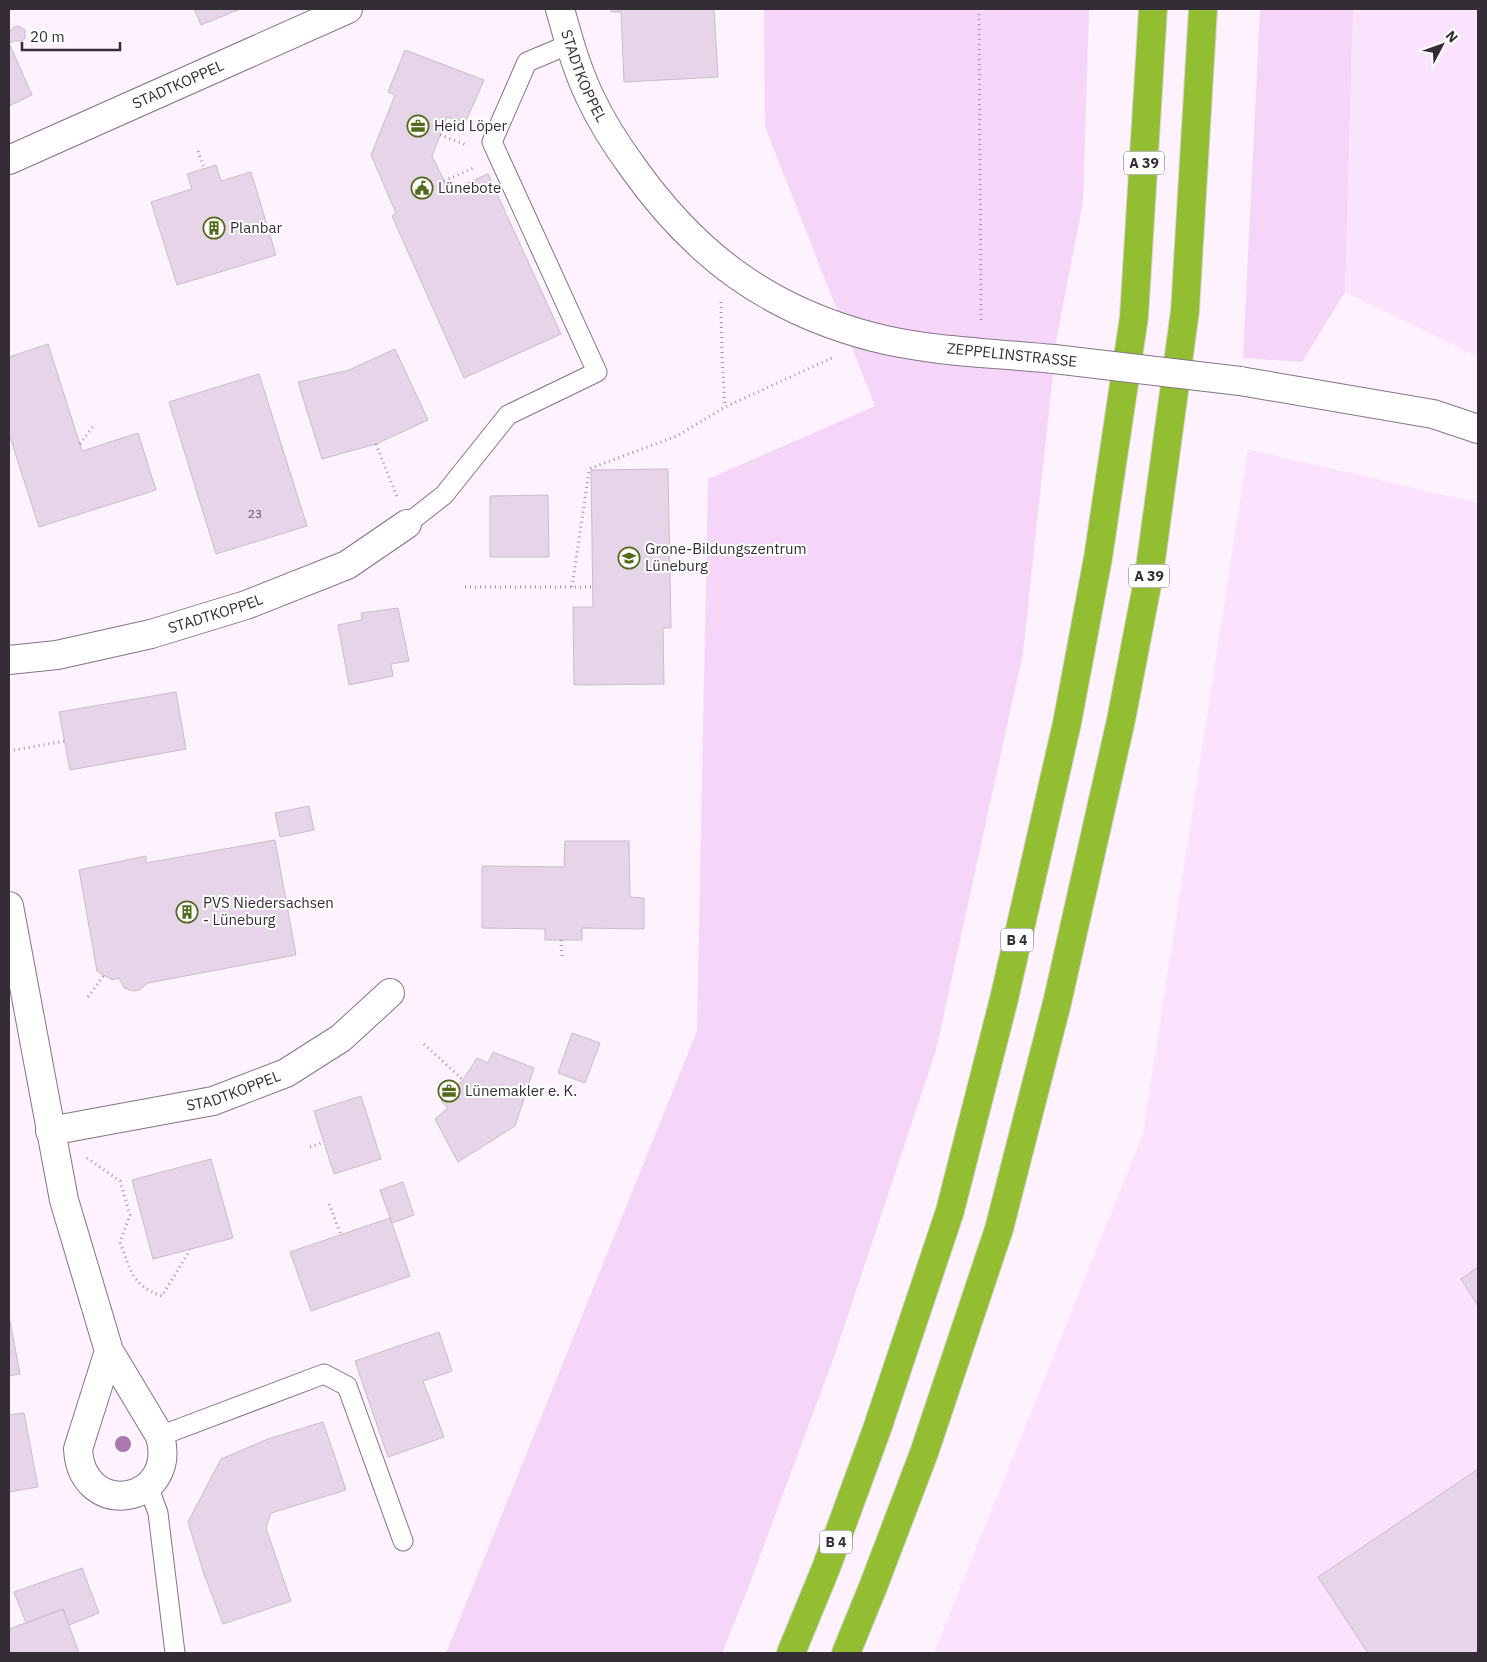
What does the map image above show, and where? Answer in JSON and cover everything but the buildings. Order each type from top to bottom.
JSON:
[{"type":"highway","name":"A 39","points":[[1116,440],[1134,317],[1153,9]]},
{"type":"highway","name":"A 39","points":[[846,1653],[877,1578],[924,1453],[999,1229],[1057,1003],[1121,720],[1149,575],[1186,312],[1203,9]]},
{"type":"highway","name":"B 4","points":[[791,1653],[826,1568],[877,1429],[950,1211],[1004,999],[1067,724],[1098,558],[1116,440]]},
{"type":"street","name":"STADTKOPPEL","points":[[9,160],[348,9]]},
{"type":"street","name":"STADTKOPPEL","points":[[560,9],[570,44],[589,95],[614,141]]},
{"type":"street","name":"ZEPPELINSTRASSE","points":[[614,141],[645,184],[680,226],[727,269],[765,294],[811,317],[876,338],[926,346],[1240,381],[1433,414],[1478,429]]},
{"type":"street","name":"STADTKOPPEL","points":[[9,660],[57,655],[151,634],[246,605],[347,565],[407,524]]},
{"type":"street","points":[[9,906],[64,1200],[109,1352],[160,1436],[163,1456],[161,1467],[156,1477],[148,1486],[138,1492],[126,1495],[105,1493],[90,1483],[79,1463],[78,1449],[109,1352]]},
{"type":"street","name":"STADTKOPPEL","points":[[50,1132],[213,1101],[286,1073],[341,1038],[390,993]]},
{"type":"lane","points":[[407,524],[444,495],[508,415],[597,372],[492,142],[527,62],[570,44]]},
{"type":"lane","points":[[160,1436],[324,1374],[347,1386],[403,1541]]},
{"type":"lane","points":[[148,1486],[159,1516],[175,1653]]},
{"type":"path","points":[[979,9],[981,352]]},
{"type":"path","points":[[198,151],[204,168]]},
{"type":"path","points":[[444,181],[499,157]]},
{"type":"path","points":[[725,407],[720,306],[727,269]]},
{"type":"path","points":[[572,587],[589,471],[592,468],[677,436],[725,407],[876,338]]},
{"type":"path","points":[[80,444],[94,425]]},
{"type":"path","points":[[376,444],[407,524]]},
{"type":"path","points":[[465,587],[593,587]]},
{"type":"path","points":[[9,750],[65,741]]},
{"type":"path","points":[[561,940],[562,957]]},
{"type":"path","points":[[88,997],[104,975]]},
{"type":"path","points":[[424,1044],[463,1080]]},
{"type":"path","points":[[50,1132],[120,1181],[130,1215],[120,1242],[132,1276],[150,1292],[162,1296],[190,1250]]},
{"type":"path","points":[[310,1147],[324,1142]]},
{"type":"path","points":[[329,1204],[341,1235]]},
{"type":"shaded area","points":[[764,9],[1089,9],[1083,202],[1057,336],[1023,653],[936,1050],[835,1354],[722,1653],[446,1653],[697,1031],[708,479],[875,406],[765,127]]},
{"type":"shaded area","points":[[1260,9],[1353,9],[1345,292],[1302,362],[1243,358]]},
{"type":"shaded area","points":[[1353,9],[1478,9],[1478,357],[1345,292]]},
{"type":"shaded area","points":[[1248,449],[1478,503],[1478,1653],[934,1653],[1143,1134]]},
{"type":"place","name":"Heid Löper","points":[[418,126]]},
{"type":"place","name":"Lünebote","points":[[422,188]]},
{"type":"place","name":"Planbar","points":[[214,228]]},
{"type":"place","name":"Grone-Bildungszentrum Lüneburg","points":[[629,558]]},
{"type":"place","name":"PVS Niedersachsen - Lüneburg","points":[[187,912]]},
{"type":"place","name":"Lünemakler e. K.","points":[[449,1091]]}]
